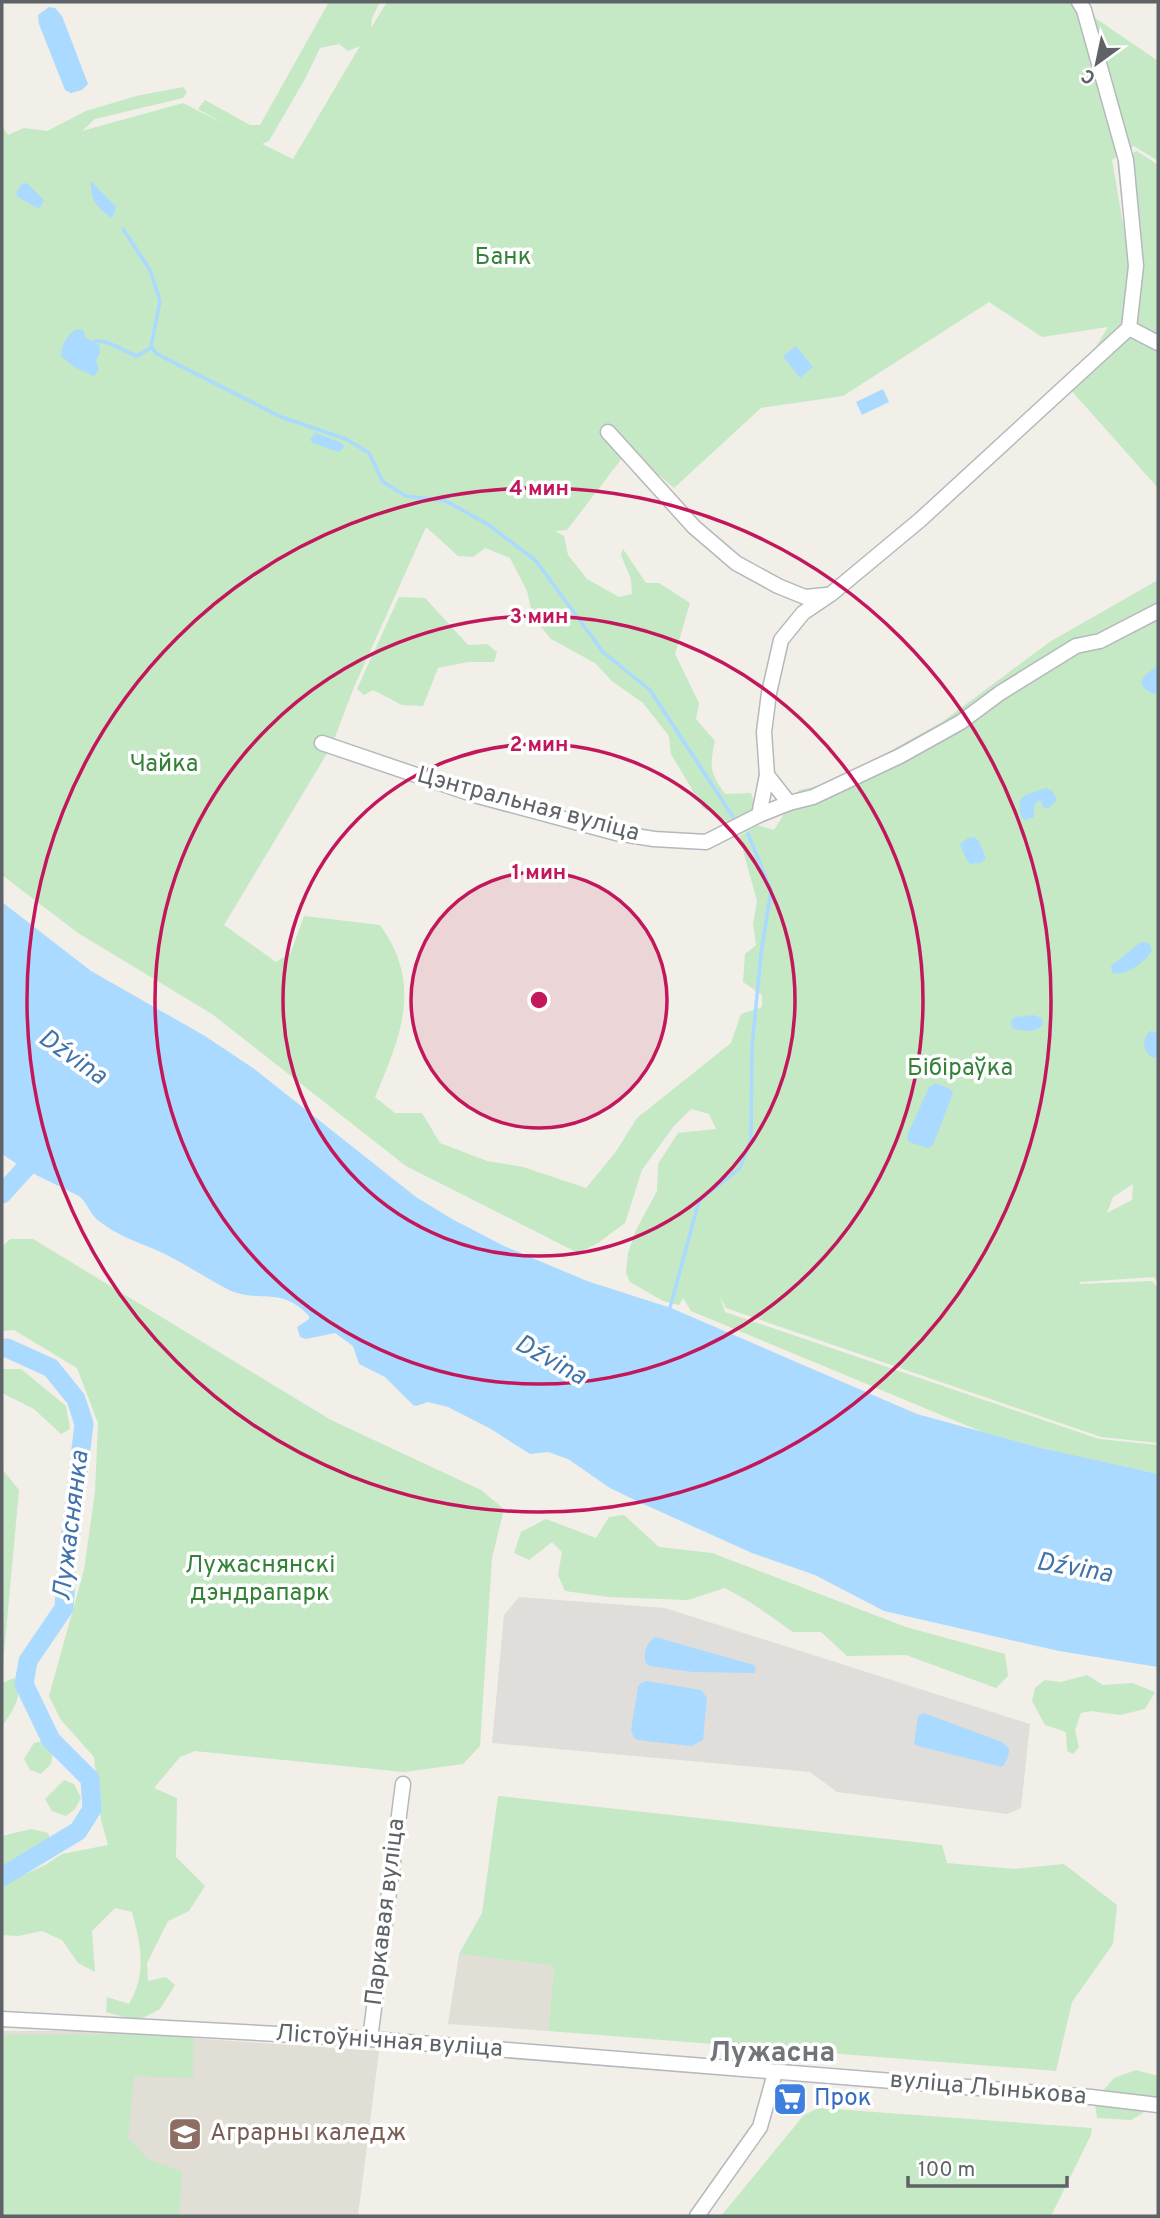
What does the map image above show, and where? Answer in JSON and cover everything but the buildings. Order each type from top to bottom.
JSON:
[{"type":"street","points":[[759,815],[767,775],[764,732],[769,693],[781,640],[803,613],[831,594],[920,520],[1129,328],[1136,267],[1126,160],[1084,10],[1079,2]]},
{"type":"street","points":[[1129,328],[1158,343]]},
{"type":"street","points":[[608,432],[694,527],[736,563],[805,597],[831,594]]},
{"type":"street","name":"Цэнтральная вуліца","points":[[322,743],[478,796],[615,833],[654,839],[706,842],[759,815],[813,797],[900,756],[961,722],[1000,693],[1076,646],[1100,641],[1158,611]]},
{"type":"street","points":[[767,775],[789,803]]},
{"type":"street","name":"Паркавая вуліца","points":[[370,2039],[403,1784]]},
{"type":"street","name":"Лістоўнічная вуліца","points":[[2,2020],[370,2039],[775,2073]]},
{"type":"street","points":[[697,2216],[760,2127],[775,2073]]},
{"type":"street","name":"вуліца Лынькова","points":[[775,2073],[1054,2094],[1158,2105]]},
{"type":"shaded area","points":[[519,1597],[665,1608],[1030,1724],[1021,1808],[1007,1814],[837,1792],[810,1772],[492,1743],[504,1615]]},
{"type":"shaded area","points":[[459,1954],[554,1966],[548,2031],[448,2024]]},
{"type":"shaded area","name":"Аграрны каледж","points":[[2,2031],[88,2031],[379,2051],[358,2216],[2,2216]]},
{"type":"green space","points":[[329,2],[380,2],[372,18],[371,28],[387,2],[1072,2],[1158,61],[1158,161],[1134,146],[1112,160],[1127,247],[1117,161],[1137,151],[1158,165],[1158,488],[1070,389],[1108,327],[1042,337],[989,302],[843,396],[761,408],[674,488],[629,449],[567,530],[555,531],[564,536],[568,555],[587,579],[619,597],[632,594],[631,579],[621,555],[623,549],[646,583],[659,583],[690,603],[675,654],[699,703],[696,719],[715,741],[712,764],[716,780],[725,794],[751,793],[755,805],[751,817],[731,824],[703,808],[671,754],[669,736],[643,703],[612,681],[595,663],[551,639],[533,617],[527,591],[510,558],[485,548],[473,557],[458,556],[426,527],[354,687],[332,745],[224,925],[276,962],[291,952],[304,916],[380,925],[401,968],[404,989],[399,1031],[375,1097],[395,1113],[422,1113],[440,1143],[487,1161],[523,1167],[586,1188],[615,1153],[637,1118],[731,1043],[741,1014],[762,1007],[762,995],[743,982],[745,954],[756,945],[753,924],[757,901],[739,836],[757,825],[774,830],[799,790],[833,783],[942,722],[1051,641],[1158,580],[1158,1282],[1154,1277],[1079,1284],[1152,1281],[1158,1288],[1158,1443],[1101,1437],[726,1308],[720,1296],[725,1312],[1099,1439],[1158,1445],[1158,1474],[987,1434],[691,1311],[683,1298],[679,1305],[663,1301],[630,1282],[626,1273],[628,1253],[636,1230],[657,1191],[658,1164],[678,1133],[716,1129],[709,1114],[691,1109],[673,1127],[642,1170],[625,1223],[598,1243],[578,1253],[406,1166],[212,1014],[78,933],[2,875],[2,126],[8,135],[24,128],[47,131],[86,111],[136,96],[183,87],[187,92],[183,98],[95,119],[82,131],[183,103],[224,124],[198,109],[205,100],[250,125],[260,125]],"holes":[[[339,44],[348,51],[360,46],[293,159],[262,144],[269,141],[320,48]],[[1133,1184],[1132,1200],[1107,1213],[1113,1197]]]},
{"type":"green space","points":[[399,597],[425,598],[468,645],[487,644],[497,652],[494,662],[468,662],[438,668],[423,706],[402,705],[373,690],[364,695],[357,689]]},
{"type":"green space","name":"Лужаснянскі дэндрапарк","points":[[10,1239],[33,1239],[331,1420],[481,1490],[504,1509],[492,1558],[480,1746],[463,1764],[404,1772],[195,1751],[180,1757],[154,1788],[177,1798],[176,1857],[205,1886],[189,1911],[168,1921],[147,1963],[148,1981],[166,1977],[175,1985],[160,2009],[137,2021],[106,2012],[107,1997],[129,2004],[138,1982],[141,1959],[132,1912],[115,1908],[92,1931],[95,1972],[78,1963],[62,1940],[42,1931],[18,1936],[2,1935],[2,1885],[62,1854],[108,1845],[101,1820],[94,1757],[61,1720],[49,1696],[84,1570],[95,1492],[98,1423],[77,1368],[14,1330],[2,1331],[2,1247]]},
{"type":"green space","points":[[2,1369],[21,1369],[66,1406],[70,1429],[61,1434],[34,1409],[2,1393]]},
{"type":"green space","points":[[2,1469],[19,1490],[2,1675]]},
{"type":"green space","points":[[624,1515],[659,1547],[712,1553],[906,1627],[1005,1654],[1008,1676],[996,1688],[906,1655],[847,1656],[821,1632],[793,1632],[725,1588],[688,1600],[608,1597],[565,1591],[558,1575],[562,1552],[552,1542],[529,1560],[514,1553],[521,1532],[546,1519],[596,1538],[609,1517]]},
{"type":"green space","points":[[1087,1675],[1103,1685],[1132,1683],[1155,1692],[1145,1709],[1120,1715],[1091,1711],[1081,1713],[1075,1730],[1079,1747],[1073,1754],[1067,1751],[1066,1732],[1045,1725],[1032,1701],[1035,1688],[1045,1680],[1061,1682]]},
{"type":"green space","points":[[14,1678],[18,1697],[2,1727],[2,1683]]},
{"type":"green space","points":[[43,1741],[53,1753],[51,1764],[41,1774],[30,1770],[24,1759],[34,1743]]},
{"type":"green space","points":[[64,1780],[74,1784],[81,1798],[75,1809],[66,1816],[52,1811],[45,1799]]},
{"type":"green space","points":[[498,1796],[942,1845],[947,1863],[1014,1869],[1064,1864],[1117,1905],[1113,1944],[1072,2002],[1056,2071],[548,2031],[554,1966],[459,1954],[482,1913]]},
{"type":"green space","points":[[31,1829],[48,1833],[50,1839],[13,1864],[2,1866],[2,1836]]},
{"type":"green space","points":[[194,2034],[193,2078],[134,2076],[128,2138],[148,2159],[182,2172],[179,2216],[2,2216],[2,2035]]},
{"type":"green space","points":[[1136,2070],[1158,2076],[1158,2098],[1101,2093],[1114,2078]]},
{"type":"green space","points":[[1097,2100],[1141,2106],[1143,2113],[1131,2120],[1097,2118]]},
{"type":"green space","points":[[819,2108],[1092,2128],[1051,2216],[721,2216],[804,2115]]},
{"type":"water","points":[[49,7],[55,8],[62,16],[88,84],[82,90],[71,93],[65,90],[39,24],[38,15]]},
{"type":"water","points":[[91,181],[116,207],[113,217],[95,202]]},
{"type":"water","points":[[27,183],[44,200],[39,209],[18,197],[16,193],[22,184]]},
{"type":"water","points":[[78,329],[84,331],[85,337],[99,345],[100,353],[96,360],[99,370],[94,376],[74,367],[61,356],[66,340]]},
{"type":"water","points":[[796,346],[813,367],[800,378],[783,356]]},
{"type":"water","points":[[883,389],[889,402],[862,415],[856,402]]},
{"type":"water","points":[[315,433],[342,443],[344,447],[339,452],[313,443],[310,440]]},
{"type":"water","points":[[1157,667],[1158,691],[1154,694],[1143,687],[1142,680]]},
{"type":"water","points":[[1046,788],[1052,791],[1057,800],[1047,809],[1038,801],[1034,806],[1034,817],[1026,820],[1022,818],[1021,800],[1028,794]]},
{"type":"water","points":[[975,837],[986,859],[970,864],[960,844]]},
{"type":"water","name":"Dźvina","points":[[2,902],[91,971],[205,1036],[253,1068],[416,1197],[504,1246],[587,1281],[671,1308],[917,1414],[1041,1448],[1158,1474],[1158,1667],[1059,1651],[884,1611],[815,1575],[752,1553],[641,1503],[610,1488],[568,1459],[548,1452],[530,1454],[491,1429],[448,1407],[428,1402],[413,1405],[385,1377],[359,1364],[353,1346],[335,1333],[306,1339],[300,1337],[297,1327],[309,1319],[309,1316],[289,1301],[229,1290],[167,1255],[106,1227],[79,1196],[26,1170],[2,1154]]},
{"type":"water","points":[[1141,942],[1151,947],[1149,955],[1129,971],[1112,973],[1111,966]]},
{"type":"water","points":[[1033,1015],[1042,1018],[1043,1024],[1037,1029],[1029,1031],[1012,1028],[1011,1021],[1015,1017]]},
{"type":"water","points":[[1150,1031],[1158,1032],[1157,1057],[1151,1057],[1145,1048],[1144,1041]]},
{"type":"water","points":[[936,1083],[953,1093],[933,1145],[928,1148],[909,1142],[907,1136],[929,1087]]},
{"type":"water","points":[[655,1637],[754,1665],[756,1669],[754,1673],[693,1672],[649,1666],[645,1662],[645,1651]]},
{"type":"water","points":[[647,1681],[701,1690],[707,1698],[703,1740],[691,1746],[634,1738],[631,1730],[638,1687]]},
{"type":"water","points":[[924,1713],[1002,1742],[1009,1748],[1005,1763],[1002,1767],[914,1744],[918,1716]]},
{"type":"waterway","points":[[123,229],[150,270],[160,301],[151,347],[157,354],[281,417],[346,439],[369,453],[383,482],[406,496],[446,501],[489,525],[536,561],[603,652],[650,690],[733,817]]},
{"type":"waterway","points":[[95,341],[111,344],[137,356],[151,348]]},
{"type":"waterway","points":[[669,1311],[699,1201],[740,1168],[751,1139],[752,1047],[761,954],[771,890],[748,834]]},
{"type":"waterway","name":"Лужаснянка","points":[[2,1194],[41,1151]]},
{"type":"waterway","name":"Лужаснянка","points":[[2,1348],[51,1368],[76,1399],[84,1424],[64,1608],[28,1661],[24,1684],[51,1740],[90,1779],[92,1809],[78,1831],[2,1877]]},
{"type":"place","name":"Прок","points":[[790,2099]]},
{"type":"place","name":"Аграрны каледж","points":[[185,2134]]},
{"type":"district","name":"Лужасна","points":[[772,2054]]},
{"type":"park label","name":"Банк","points":[[503,258]]},
{"type":"park label","name":"Чайка","points":[[164,765]]},
{"type":"park label","name":"Бібіраўка","points":[[960,1069]]}]
